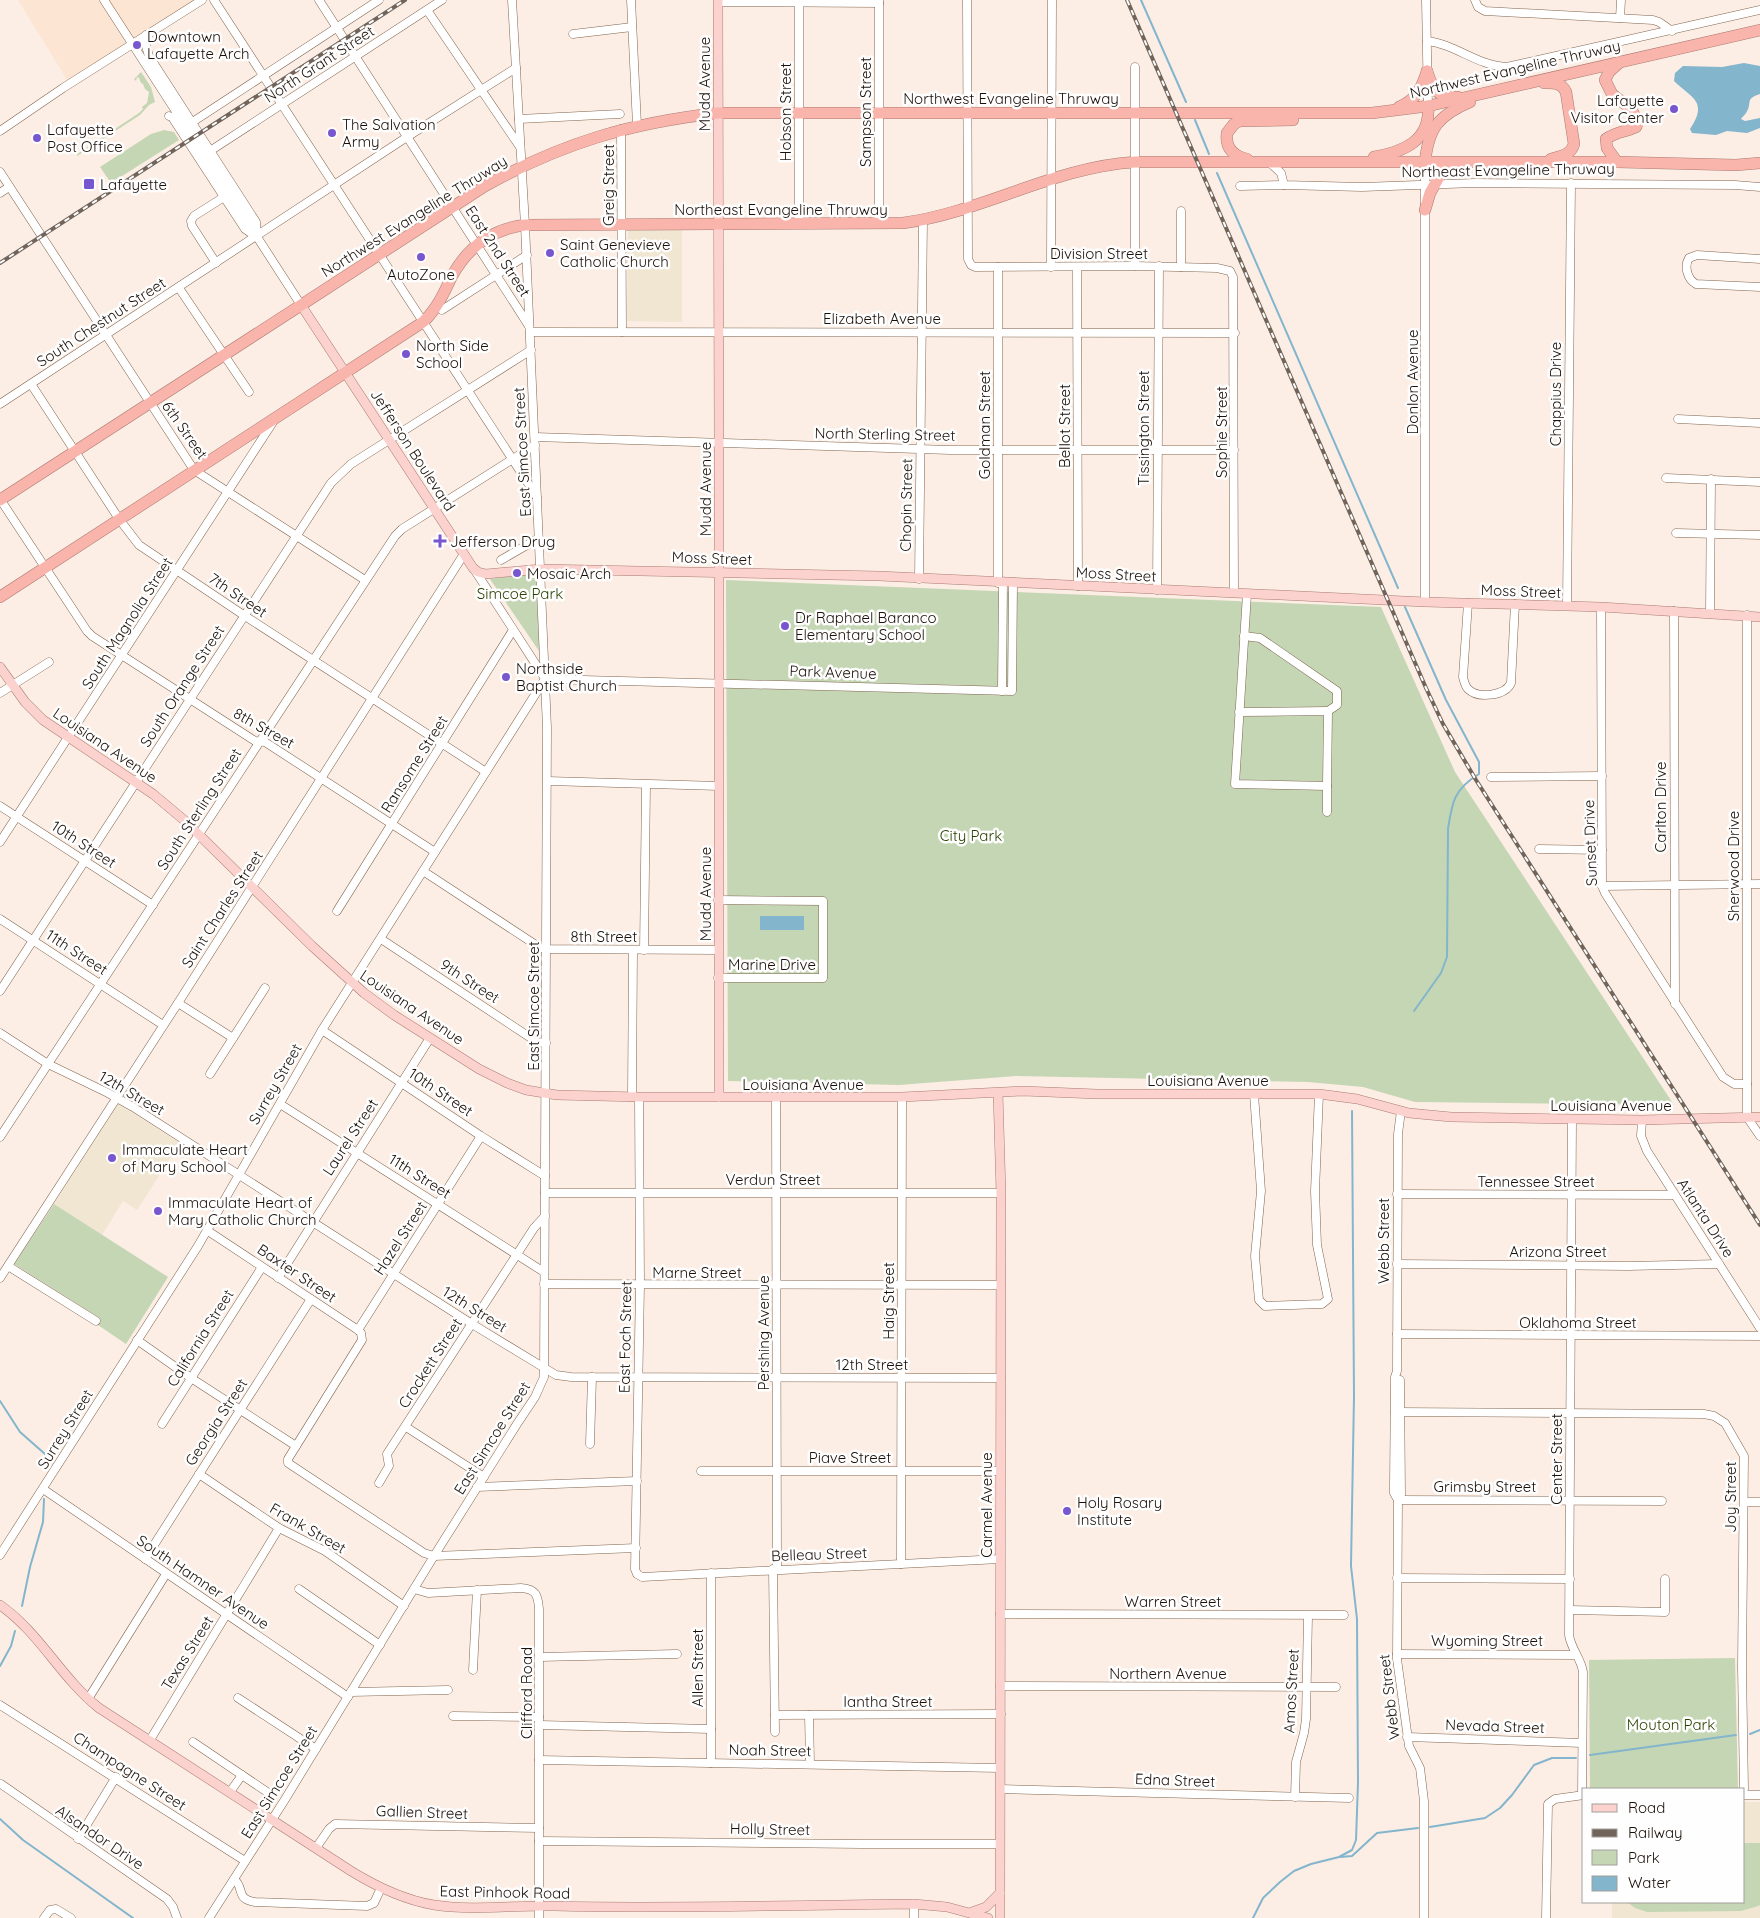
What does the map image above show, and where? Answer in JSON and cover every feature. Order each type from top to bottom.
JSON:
[{"type":"highway","name":"Northwest Evangeline Thruway","points":[[0,499],[485,186],[522,166],[567,146],[621,129],[684,117],[718,113],[1052,114],[1392,111],[1472,97],[1760,30]]},
{"type":"highway","points":[[1617,162],[1607,148],[1606,139],[1616,132],[1624,132],[1636,128],[1638,121],[1630,108],[1612,94],[1605,80],[1609,72],[1621,61]]},
{"type":"highway","points":[[1427,71],[1432,88],[1440,95],[1472,97]]},
{"type":"highway","points":[[1392,111],[1409,103],[1416,96],[1422,88],[1427,71]]},
{"type":"highway","points":[[1530,84],[1552,83],[1563,86],[1568,100],[1574,144],[1569,153],[1540,162]]},
{"type":"highway","points":[[1424,163],[1429,135],[1435,126],[1450,112],[1474,101],[1515,87]]},
{"type":"highway","points":[[1343,162],[1402,151],[1420,136],[1426,126],[1429,117],[1428,106]]},
{"type":"highway","points":[[1269,162],[1240,158],[1230,151],[1226,139],[1230,128],[1240,121],[1313,120],[1354,112]]},
{"type":"highway","name":"Northeast Evangeline Thruway","points":[[0,597],[423,322],[437,306],[462,260],[486,237],[505,228],[525,224],[879,224],[923,220],[968,208],[1051,179],[1112,164],[1135,162],[1617,162],[1736,165],[1760,163]]},
{"type":"highway","points":[[1424,210],[1429,184],[1443,170],[1459,163]]},
{"type":"main road","name":"Mudd Avenue","points":[[718,1],[719,1098]]},
{"type":"main road","name":"Jefferson Boulevard","points":[[301,305],[473,568]]},
{"type":"main road","name":"Moss Street","points":[[473,568],[478,572],[486,574],[541,569],[879,576],[1425,602],[1601,607],[1760,617]]},
{"type":"main road","name":"Louisiana Avenue","points":[[0,667],[36,714],[168,806],[353,984],[394,1015],[495,1078],[518,1087],[545,1094],[719,1098],[902,1097],[1023,1092],[1319,1094],[1357,1099],[1401,1111],[1451,1117],[1642,1120],[1760,1117]]},
{"type":"main road","name":"Carmel Avenue","points":[[998,1093],[1001,1193],[1000,1918]]},
{"type":"main road","name":"East Pinhook Road","points":[[0,1606],[27,1627],[73,1685],[88,1700],[116,1720],[150,1740],[351,1871],[381,1888],[418,1901],[451,1907],[673,1908],[914,1904],[947,1907],[988,1918]]},
{"type":"main road","points":[[970,1913],[986,1908],[1000,1893]]},
{"type":"street","name":"Jefferson Boulevard","points":[[104,0],[301,305]]},
{"type":"street","points":[[0,131],[202,0]]},
{"type":"street","points":[[214,0],[537,498]]},
{"type":"street","name":"East 2nd Street","points":[[319,0],[530,329]]},
{"type":"street","points":[[191,123],[380,0]]},
{"type":"street","name":"North Grant Street","points":[[210,151],[442,0]]},
{"type":"street","name":"East Simcoe Street","points":[[209,1918],[542,1385],[544,1369],[548,781],[527,255],[512,0]]},
{"type":"street","points":[[631,0],[637,125]]},
{"type":"street","points":[[967,0],[968,208]]},
{"type":"street","points":[[1051,267],[1052,0]]},
{"type":"street","points":[[1426,0],[1428,106]]},
{"type":"street","points":[[1620,0],[1620,18]]},
{"type":"street","points":[[718,1],[879,1]]},
{"type":"street","name":"Hobson Street","points":[[799,1],[799,224]]},
{"type":"street","name":"Sampson Street","points":[[879,1],[879,224]]},
{"type":"street","points":[[1477,3],[1485,11],[1653,20],[1672,31]]},
{"type":"street","points":[[427,10],[521,148]]},
{"type":"street","name":"Northwest Evangeline Thruway","points":[[1427,41],[1438,42],[1493,66],[1507,67],[1760,10]]},
{"type":"street","points":[[572,34],[632,27]]},
{"type":"street","name":"Jefferson Boulevard","points":[[146,35],[146,46],[149,56],[256,222],[257,236]]},
{"type":"street","points":[[1135,67],[1135,266]]},
{"type":"street","name":"South Chestnut Street","points":[[0,404],[407,137],[516,68]]},
{"type":"street","points":[[519,119],[620,114]]},
{"type":"street","name":"Jefferson Boulevard","points":[[169,116],[172,117],[245,229],[257,236]]},
{"type":"street","name":"Greig Street","points":[[621,129],[622,332]]},
{"type":"street","points":[[1269,162],[1281,173],[1284,185]]},
{"type":"street","points":[[1424,163],[1429,184]]},
{"type":"street","name":"6th Street","points":[[0,172],[194,470],[366,580]]},
{"type":"street","name":"Northeast Evangeline Thruway","points":[[1240,186],[1362,187],[1429,184],[1571,183],[1760,187]]},
{"type":"street","name":"Chappius Drive","points":[[1568,606],[1571,183]]},
{"type":"street","points":[[0,193],[9,187]]},
{"type":"street","points":[[216,263],[192,226],[191,221],[194,216],[224,197]]},
{"type":"street","name":"Division Street","points":[[968,208],[970,264],[975,267],[1159,266],[1217,268],[1230,272]]},
{"type":"street","name":"Donlon Avenue","points":[[1424,210],[1425,602]]},
{"type":"street","points":[[1181,211],[1181,267]]},
{"type":"street","name":"Chopin Street","points":[[919,579],[923,220]]},
{"type":"street","points":[[442,310],[527,255]]},
{"type":"street","points":[[1760,259],[1698,255],[1689,258],[1686,264],[1689,278],[1696,284],[1760,287]]},
{"type":"street","name":"Tissington Street","points":[[1157,590],[1159,266]]},
{"type":"street","name":"Goldman Street","points":[[998,267],[998,450],[1002,691]]},
{"type":"street","name":"Bellot Street","points":[[1077,267],[1078,586]]},
{"type":"street","name":"Sophie Street","points":[[1230,272],[1235,284],[1234,593]]},
{"type":"street","points":[[179,288],[249,392]]},
{"type":"street","name":"Elizabeth Avenue","points":[[530,329],[622,332],[1235,333]]},
{"type":"street","name":"South Orange Street","points":[[0,991],[325,491],[343,470],[531,350]]},
{"type":"street","name":"7th Street","points":[[31,384],[119,519],[139,545],[244,616],[486,772]]},
{"type":"street","name":"South Magnolia Street","points":[[0,842],[276,418]]},
{"type":"street","points":[[1678,419],[1760,423]]},
{"type":"street","points":[[435,508],[512,460],[535,441]]},
{"type":"street","name":"North Sterling Street","points":[[535,441],[719,443],[998,450],[1234,450]]},
{"type":"street","points":[[1666,478],[1760,482]]},
{"type":"street","points":[[1710,613],[1711,479]]},
{"type":"street","name":"8th Street","points":[[0,499],[87,631],[190,700],[255,741],[265,742],[436,852]]},
{"type":"street","name":"South Sterling Street","points":[[0,1137],[395,536],[435,508]]},
{"type":"street","points":[[1676,533],[1760,535]]},
{"type":"street","points":[[501,560],[539,538]]},
{"type":"street","name":"Saint Charles Street","points":[[0,1278],[164,1026],[464,554]]},
{"type":"street","name":"Jefferson Boulevard","points":[[473,568],[545,679]]},
{"type":"street","points":[[1002,691],[1012,691],[1013,583]]},
{"type":"street","points":[[1247,594],[1234,784],[1327,786]]},
{"type":"street","points":[[1468,603],[1465,684],[1468,689],[1475,693],[1495,694],[1506,690],[1511,683],[1515,604]]},
{"type":"street","name":"Sunset Drive","points":[[1601,607],[1602,886],[1605,894],[1726,1081],[1734,1084],[1747,1084]]},
{"type":"street","name":"Carlton Drive","points":[[1674,611],[1675,1004]]},
{"type":"street","name":"Sherwood Drive","points":[[1746,615],[1747,1117]]},
{"type":"street","name":"Ransome Street","points":[[338,911],[513,630]]},
{"type":"street","points":[[1239,712],[1328,711],[1337,705],[1337,691],[1260,638],[1244,636]]},
{"type":"street","points":[[0,694],[49,662]]},
{"type":"street","name":"Park Avenue","points":[[545,679],[1002,691]]},
{"type":"street","name":"Surrey Street","points":[[0,1555],[208,1230],[238,1174],[322,1030],[545,679]]},
{"type":"street","points":[[1328,711],[1328,812]]},
{"type":"street","points":[[1490,777],[1602,776]]},
{"type":"street","points":[[548,781],[719,786]]},
{"type":"street","points":[[644,950],[646,785]]},
{"type":"street","name":"10th Street","points":[[0,806],[153,905]]},
{"type":"street","points":[[1539,849],[1602,850]]},
{"type":"street","name":"8th Street","points":[[423,871],[539,947],[547,949],[718,950]]},
{"type":"street","points":[[1602,886],[1760,884]]},
{"type":"street","name":"Marine Drive","points":[[718,900],[823,900],[823,978],[718,978]]},
{"type":"street","name":"11th Street","points":[[0,918],[164,1026]]},
{"type":"street","name":"9th Street","points":[[381,939],[538,1042],[546,1043]]},
{"type":"street","name":"East Foch Street","points":[[633,950],[640,1285],[635,1569],[639,1576]]},
{"type":"street","points":[[210,1074],[265,988]]},
{"type":"street","points":[[178,1003],[233,1038]]},
{"type":"street","name":"10th Street","points":[[322,1030],[481,1136],[545,1176]]},
{"type":"street","name":"12th Street","points":[[0,1033],[48,1064],[116,1098],[472,1324],[544,1369],[560,1376],[638,1378],[1001,1378]]},
{"type":"street","name":"Laurel Street","points":[[278,1278],[430,1038]]},
{"type":"street","points":[[1254,1094],[1261,1191],[1255,1256],[1259,1300],[1262,1305],[1322,1304],[1328,1299],[1318,1245],[1315,1200],[1319,1094]]},
{"type":"street","name":"Haig Street","points":[[901,1564],[902,1097]]},
{"type":"street","name":"Pershing Avenue","points":[[775,1732],[777,1471],[776,1098]]},
{"type":"street","name":"11th Street","points":[[280,1104],[544,1272]]},
{"type":"street","name":"Webb Street","points":[[1401,1111],[1398,1134],[1397,1194],[1396,1378],[1398,1412],[1394,1485],[1394,1494],[1398,1500],[1397,1654],[1407,1737],[1410,1750],[1420,1768],[1424,1801],[1424,1918]]},
{"type":"street","points":[[1747,1117],[1760,1136]]},
{"type":"street","name":"Center Street","points":[[1572,1119],[1570,1643],[1582,1664],[1583,1672],[1583,1788]]},
{"type":"street","name":"Atlanta Drive","points":[[1642,1120],[1641,1132],[1644,1145],[1760,1328]]},
{"type":"street","name":"Hazel Street","points":[[358,1330],[481,1136]]},
{"type":"street","name":"Verdun Street","points":[[545,1193],[1001,1193]]},
{"type":"street","name":"Tennessee Street","points":[[1397,1194],[1675,1194]]},
{"type":"street","name":"Crockett Street","points":[[379,1483],[389,1466],[388,1454],[534,1228],[545,1216]]},
{"type":"street","name":"Baxter Street","points":[[208,1230],[358,1330]]},
{"type":"street","name":"Arizona Street","points":[[1397,1264],[1719,1264]]},
{"type":"street","points":[[8,1266],[96,1321]]},
{"type":"street","name":"California Street","points":[[162,1424],[262,1267]]},
{"type":"street","name":"Marne Street","points":[[544,1284],[1000,1285]]},
{"type":"street","name":"Georgia Street","points":[[145,1559],[311,1299]]},
{"type":"street","points":[[358,1330],[362,1337],[360,1344],[288,1459],[288,1462],[424,1553],[434,1556],[636,1548]]},
{"type":"street","name":"Oklahoma Street","points":[[1397,1334],[1760,1336]]},
{"type":"street","points":[[137,1340],[191,1378],[296,1446]]},
{"type":"street","points":[[590,1444],[592,1377]]},
{"type":"street","name":"Joy Street","points":[[1398,1412],[1704,1414],[1721,1419],[1730,1430],[1743,1453],[1745,1502],[1742,1658],[1744,1788]]},
{"type":"street","points":[[406,1427],[484,1477]]},
{"type":"street","name":"Piave Street","points":[[701,1471],[1000,1471]]},
{"type":"street","name":"Frank Street","points":[[199,1474],[279,1528],[325,1551],[404,1606]]},
{"type":"street","points":[[477,1487],[637,1481]]},
{"type":"street","name":"South Hamner Avenue","points":[[43,1489],[166,1574],[350,1694]]},
{"type":"street","name":"Grimsby Street","points":[[1398,1500],[1662,1500]]},
{"type":"street","points":[[1745,1502],[1760,1502]]},
{"type":"street","name":"Texas Street","points":[[150,1740],[279,1528]]},
{"type":"street","name":"Belleau Street","points":[[639,1576],[1000,1559]]},
{"type":"street","name":"Allen Street","points":[[710,1763],[711,1572]]},
{"type":"street","points":[[88,1700],[166,1574]]},
{"type":"street","points":[[1397,1578],[1570,1579]]},
{"type":"street","points":[[1570,1610],[1665,1612],[1665,1579]]},
{"type":"street","name":"Clifford Road","points":[[414,1589],[428,1592],[521,1588],[536,1592],[539,1609],[540,1721],[538,1918]]},
{"type":"street","points":[[300,1589],[380,1645]]},
{"type":"street","points":[[473,1670],[477,1590]]},
{"type":"street","name":"Warren Street","points":[[1000,1614],[1344,1615]]},
{"type":"street","name":"Amos Street","points":[[1295,1797],[1296,1762],[1306,1719],[1308,1616]]},
{"type":"street","points":[[539,1657],[677,1654]]},
{"type":"street","name":"Wyoming Street","points":[[1397,1654],[1576,1654]]},
{"type":"street","name":"Northern Avenue","points":[[1000,1686],[1336,1687]]},
{"type":"street","points":[[350,1694],[448,1690]]},
{"type":"street","points":[[238,1698],[316,1749]]},
{"type":"street","name":"Champagne Street","points":[[0,1705],[116,1777],[245,1861]]},
{"type":"street","name":"Iantha Street","points":[[775,1715],[1000,1714]]},
{"type":"street","points":[[809,1715],[810,1764]]},
{"type":"street","points":[[453,1716],[711,1729]]},
{"type":"street","name":"Nevada Street","points":[[1407,1737],[1582,1743]]},
{"type":"street","points":[[193,1742],[273,1796]]},
{"type":"street","name":"Noah Street","points":[[539,1760],[1000,1768]]},
{"type":"street","points":[[230,1792],[242,1775]]},
{"type":"street","points":[[78,1839],[116,1777]]},
{"type":"street","name":"Alsandor Drive","points":[[1,1784],[166,1899],[173,1907],[177,1918]]},
{"type":"street","name":"Edna Street","points":[[1000,1789],[1348,1798]]},
{"type":"street","points":[[1546,1918],[1548,1804],[1551,1800],[1582,1795]]},
{"type":"street","points":[[1745,1795],[1760,1795]]},
{"type":"street","name":"Gallien Street","points":[[316,1848],[329,1828],[335,1824],[539,1828]]},
{"type":"street","name":"Holly Street","points":[[539,1841],[1000,1844]]},
{"type":"street","points":[[234,1878],[243,1897],[255,1902],[367,1906],[374,1903],[381,1888]]},
{"type":"street","points":[[914,1904],[914,1918]]},
{"type":"street","points":[[44,1918],[50,1910],[56,1909],[71,1918]]},
{"type":"shaded area","points":[[18,0],[194,0],[69,83]]},
{"type":"shaded area","points":[[628,230],[682,230],[682,322],[627,321]]},
{"type":"shaded area","points":[[118,1104],[180,1143],[137,1210],[123,1201],[102,1235],[54,1204]]},
{"type":"shaded area","points":[[1745,1802],[1760,1802],[1760,1918],[1612,1918],[1612,1903],[1745,1903]]},
{"type":"green space","points":[[141,72],[151,87],[155,102],[149,105],[140,115],[77,156],[77,154],[143,109],[142,107],[147,103],[149,92],[145,89],[139,78],[137,77],[136,81],[134,79]]},
{"type":"green space","points":[[164,130],[174,132],[179,140],[111,183],[100,167],[151,134]]},
{"type":"green space","name":"Simcoe Park","points":[[538,572],[539,651],[490,579]]},
{"type":"green space","name":"City Park","points":[[726,580],[1381,607],[1455,772],[1674,1105],[1415,1102],[1363,1087],[1308,1082],[1016,1076],[899,1085],[728,1081]]},
{"type":"green space","points":[[54,1204],[168,1277],[126,1344],[95,1323],[98,1317],[14,1264]]},
{"type":"green space","name":"Mouton Park","points":[[1735,1658],[1738,1788],[1590,1788],[1589,1660]]},
{"type":"green space","points":[[1745,1843],[1760,1843],[1760,1905],[1741,1911],[1647,1912],[1635,1908],[1628,1903],[1745,1903]]},
{"type":"water","points":[[1744,63],[1760,66],[1760,94],[1750,100],[1748,110],[1741,119],[1745,121],[1760,118],[1760,128],[1747,133],[1727,131],[1716,135],[1692,133],[1690,129],[1698,112],[1698,106],[1692,96],[1674,81],[1675,73],[1683,66],[1722,67]]},
{"type":"water","points":[[760,916],[804,916],[804,930],[760,930]]},
{"type":"waterway","points":[[1141,0],[1186,102]]},
{"type":"waterway","points":[[1195,120],[1209,154]]},
{"type":"waterway","points":[[1217,173],[1398,588]]},
{"type":"waterway","points":[[1405,607],[1446,700],[1479,762],[1479,774],[1459,791],[1449,820],[1447,957],[1441,973],[1414,1011]]},
{"type":"waterway","points":[[1253,1918],[1263,1898],[1294,1871],[1311,1864],[1339,1857],[1352,1850],[1356,1840],[1358,1783],[1357,1619],[1351,1566],[1354,1396],[1352,1111]]},
{"type":"waterway","points":[[0,1401],[20,1432],[45,1454],[46,1465]]},
{"type":"waterway","points":[[22,1606],[30,1567],[43,1522],[44,1499]]},
{"type":"waterway","points":[[0,1666],[11,1646],[15,1631]]},
{"type":"waterway","points":[[1750,1734],[1760,1730]]},
{"type":"waterway","points":[[1590,1755],[1736,1735]]},
{"type":"waterway","points":[[1430,1827],[1485,1818],[1500,1808],[1534,1765],[1552,1758],[1576,1758]]},
{"type":"waterway","points":[[0,1819],[23,1840],[133,1918]]},
{"type":"waterway","points":[[1340,1857],[1352,1856],[1377,1833],[1418,1828]]},
{"type":"railway","points":[[0,263],[405,0]]},
{"type":"railway","points":[[1127,0],[1443,724],[1476,780],[1760,1225]]},
{"type":"place","name":"Downtown Lafayette Arch","points":[[137,45]]},
{"type":"place","name":"Lafayette Visitor Center","points":[[1674,109]]},
{"type":"place","name":"The Salvation Army","points":[[332,133]]},
{"type":"place","name":"Lafayette Post Office","points":[[37,138]]},
{"type":"place","name":"Lafayette","points":[[89,184]]},
{"type":"place","name":"Saint Genevieve Catholic Church","points":[[550,253]]},
{"type":"place","name":"AutoZone","points":[[421,257]]},
{"type":"place","name":"North Side School","points":[[406,354]]},
{"type":"place","name":"Jefferson Drug","points":[[440,541]]},
{"type":"place","name":"Mosaic Arch","points":[[517,573]]},
{"type":"place","name":"Dr Raphael Baranco Elementary School","points":[[785,626]]},
{"type":"place","name":"Northside Baptist Church","points":[[506,677]]},
{"type":"place","name":"Immaculate Heart of Mary School","points":[[112,1158]]},
{"type":"place","name":"Immaculate Heart of Mary Catholic Church","points":[[158,1211]]},
{"type":"place","name":"Holy Rosary Institute","points":[[1067,1511]]}]
